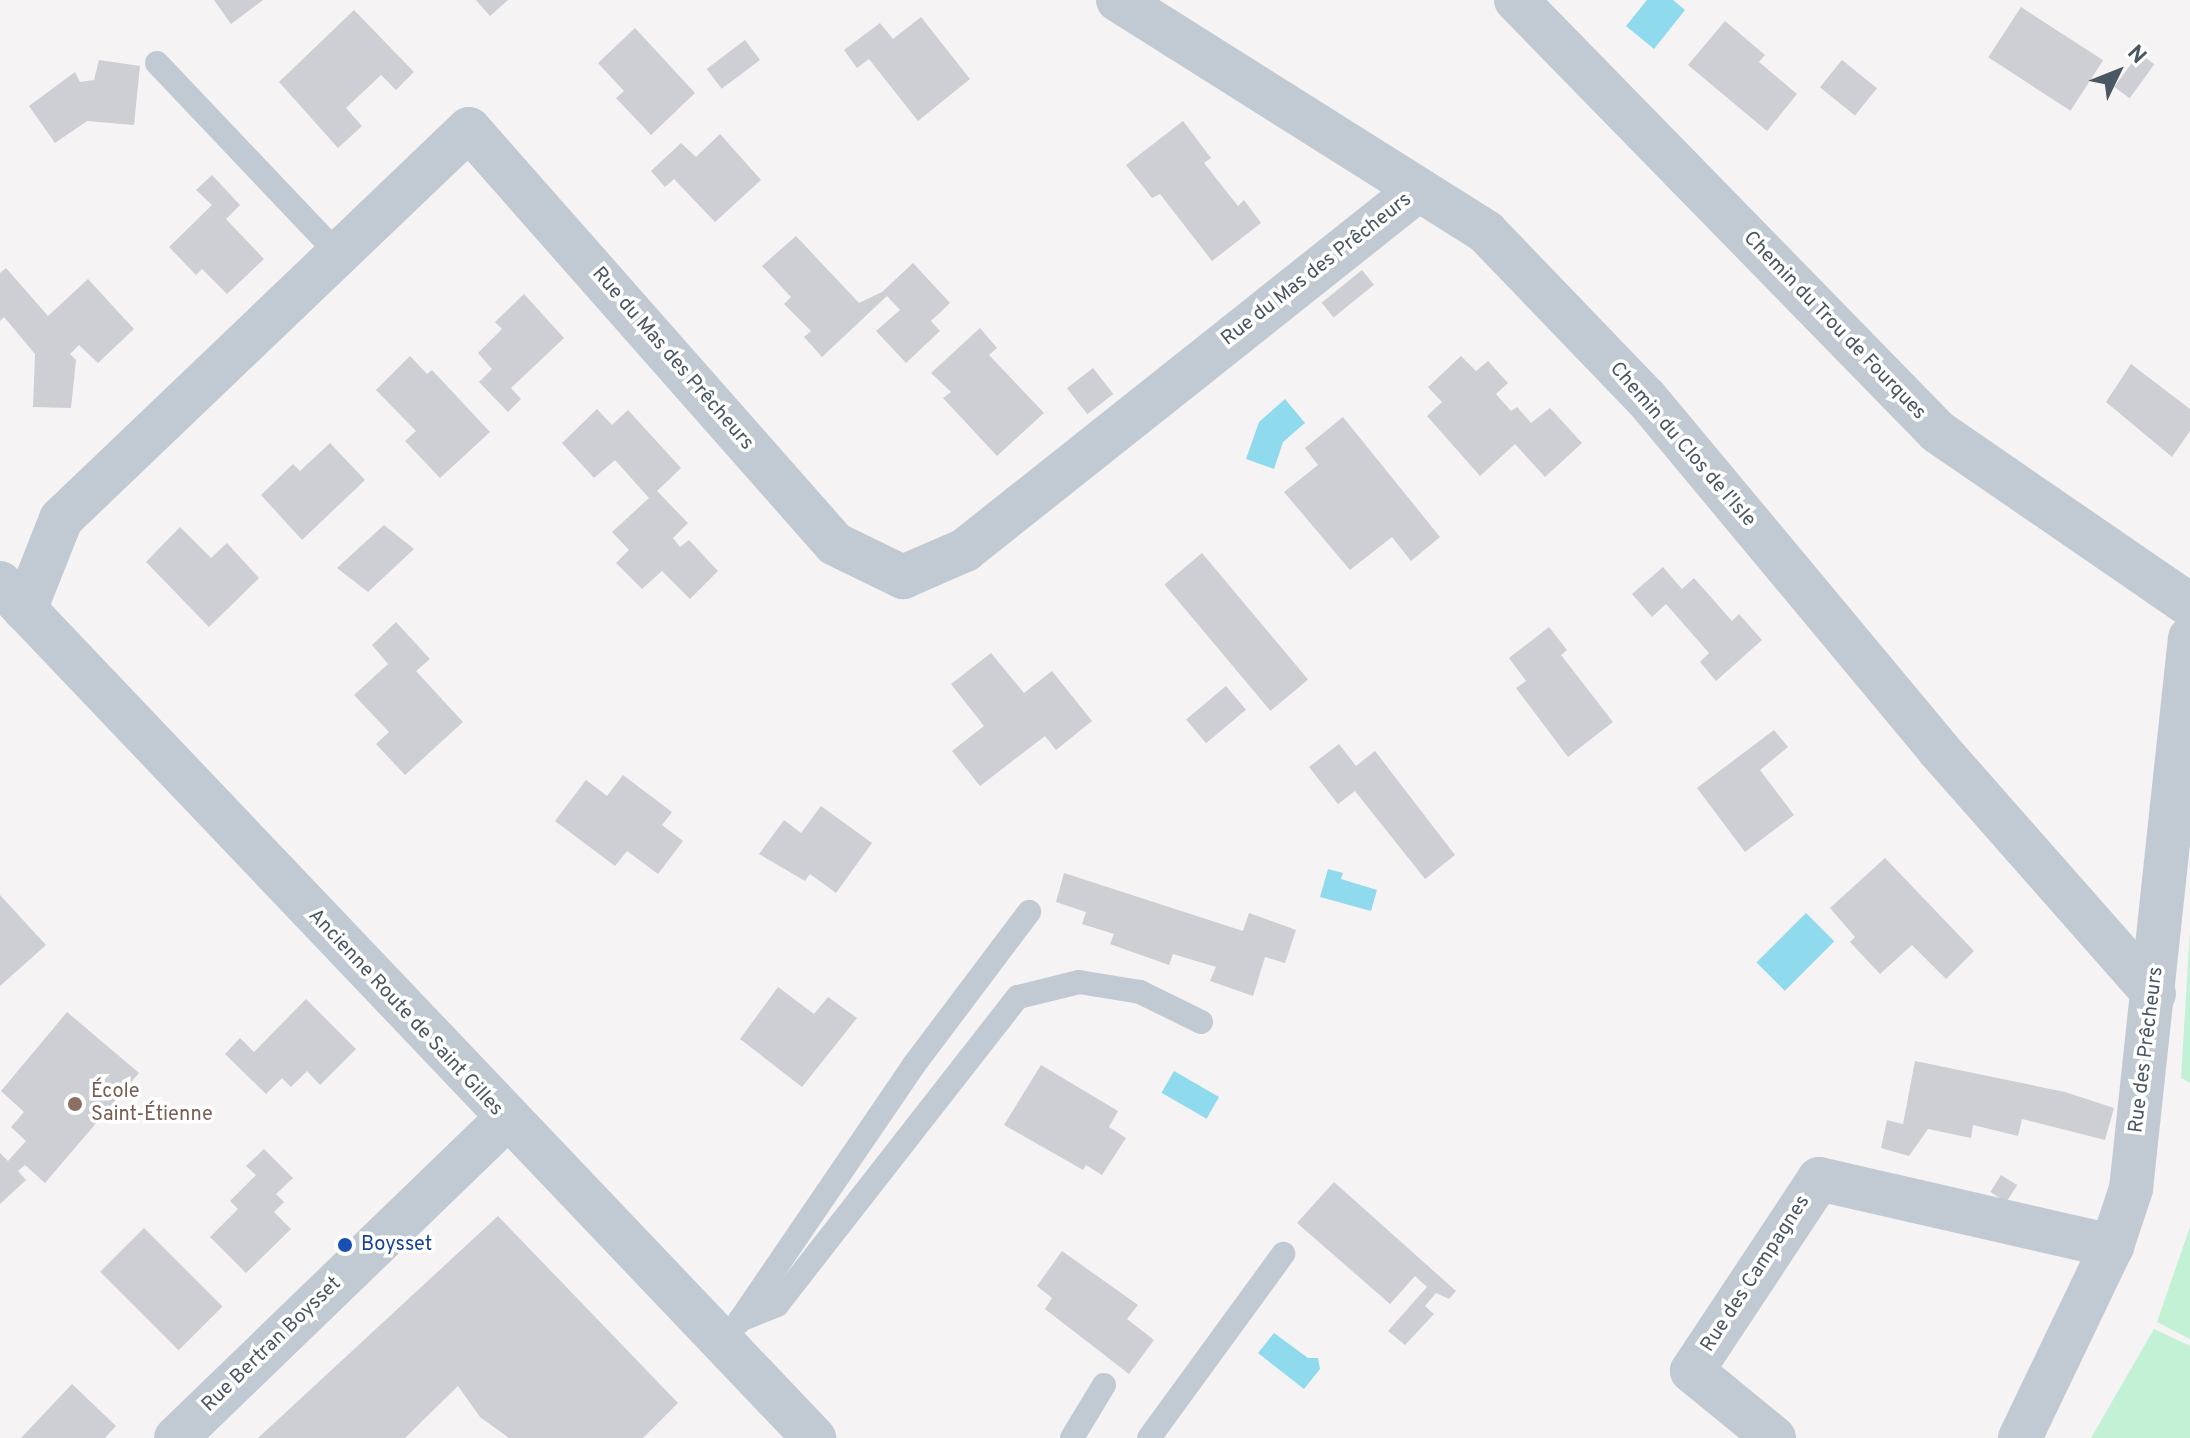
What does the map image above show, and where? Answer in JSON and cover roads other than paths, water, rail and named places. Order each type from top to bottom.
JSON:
[{"type":"street","name":"Chemin du Clos de l'Isle","points":[[1118,0],[1486,232],[1646,398],[1939,750],[2154,994]]},
{"type":"street","name":"Chemin du Trou de Fourques","points":[[1516,0],[1938,432],[2190,605]]},
{"type":"street","name":"Rue du Mas des Prêcheurs","points":[[12,596],[61,519],[469,129],[835,544],[903,577],[965,550],[1418,190]]},
{"type":"street","name":"Ancienne Route de Saint Gilles","points":[[12,596],[506,1119],[732,1333],[814,1438]]},
{"type":"street","name":"Rue des Prêcheurs","points":[[2020,1438],[2112,1246],[2131,1189],[2190,638]]},
{"type":"street","name":"Rue Bertran Boysset","points":[[176,1438],[506,1119]]},
{"type":"street","name":"Rue des Campagnes","points":[[1774,1438],[1692,1371],[1819,1179],[2112,1246]]},
{"type":"lane","points":[[157,63],[338,254]]},
{"type":"lane","points":[[732,1333],[913,1066],[1029,912]]},
{"type":"lane","points":[[732,1333],[777,1305],[1018,997],[1079,982],[1140,992],[1201,1022]]},
{"type":"lane","points":[[1149,1438],[1283,1254]]},
{"type":"lane","points":[[1072,1438],[1104,1385]]},
{"type":"water","points":[[1647,0],[1673,0],[1685,10],[1654,49],[1626,26]]},
{"type":"water","points":[[1285,399],[1305,423],[1283,442],[1274,469],[1246,459],[1259,422]]},
{"type":"water","points":[[1328,869],[1343,873],[1341,879],[1377,890],[1371,911],[1320,897]]},
{"type":"water","points":[[1806,913],[1834,941],[1785,991],[1757,962]]},
{"type":"water","points":[[1174,1071],[1219,1097],[1207,1119],[1162,1093]]},
{"type":"water","points":[[1274,1333],[1308,1358],[1318,1358],[1320,1369],[1304,1389],[1258,1353]]},
{"type":"place","name":"École Saint-Étienne","points":[[75,1104]]},
{"type":"place","name":"Boysset","points":[[345,1245]]}]
